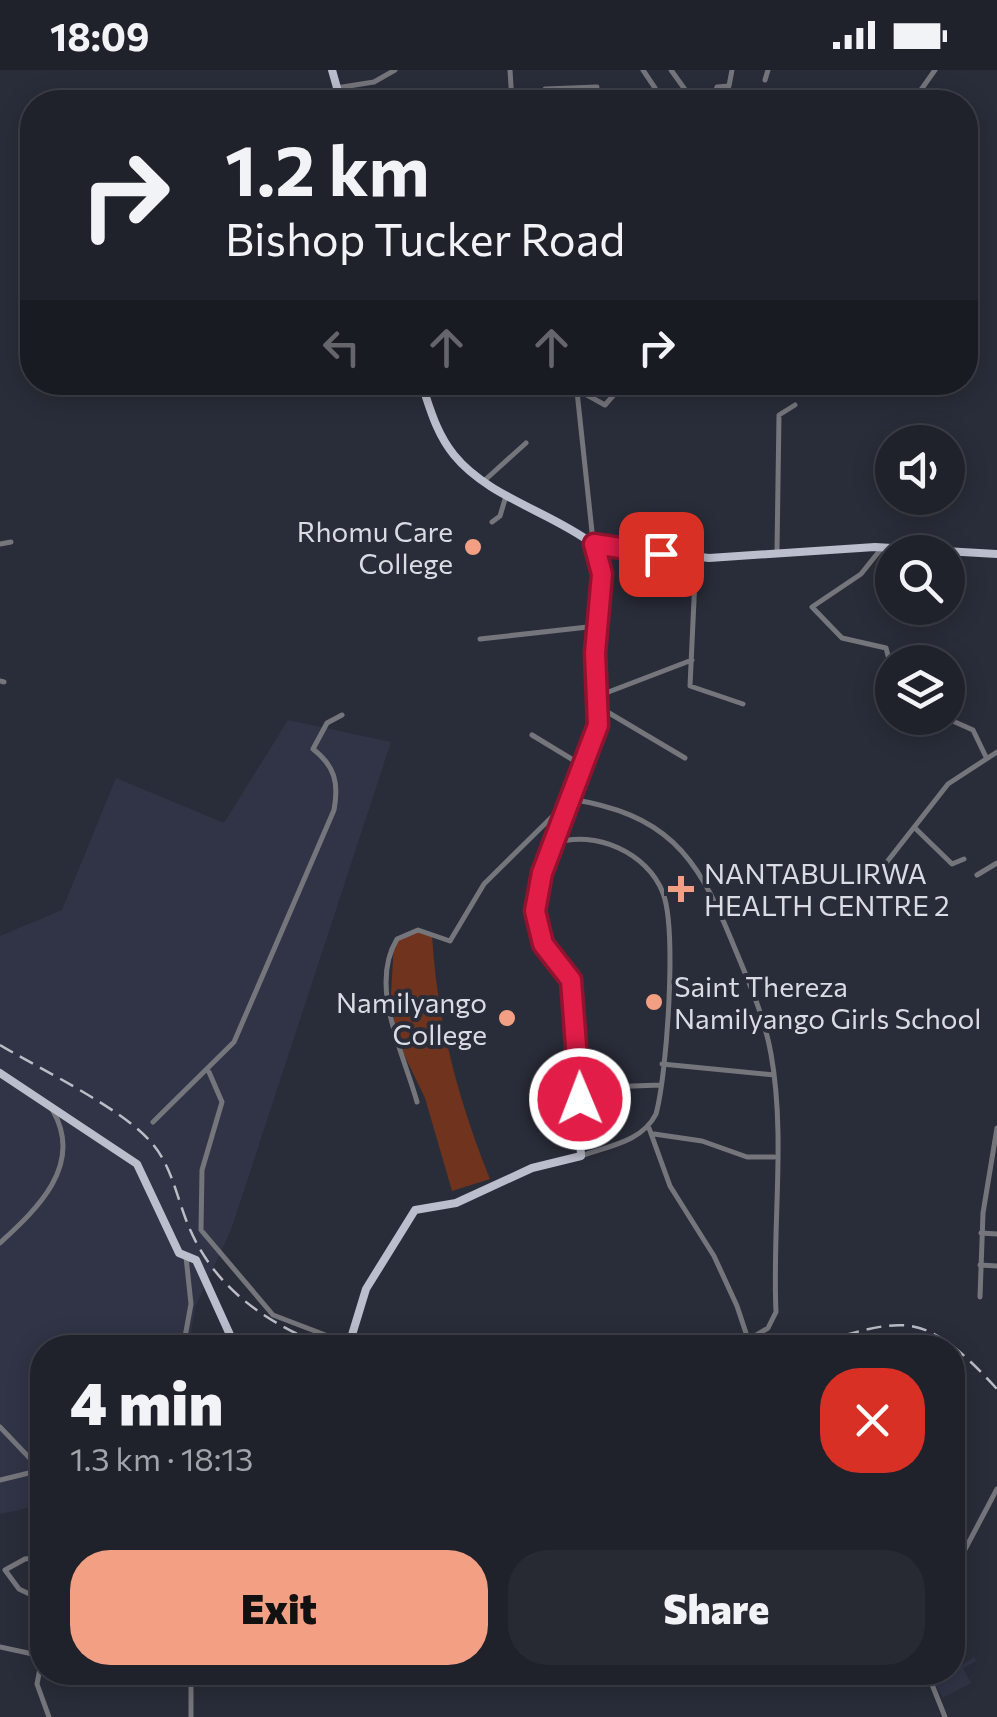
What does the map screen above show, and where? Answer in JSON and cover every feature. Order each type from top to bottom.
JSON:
[{"type":"main road","points":[[332,70],[336,88]]},
{"type":"main road","points":[[427,395],[444,442],[456,458],[484,480],[594,544],[696,557],[875,547]]},
{"type":"main road","points":[[351,1335],[362,1297],[411,1214],[465,1200],[532,1168],[581,1156],[579,1044],[572,985],[543,944],[535,922],[536,896],[583,766],[599,707],[597,626],[602,574],[594,544]]},
{"type":"main road","points":[[965,552],[997,554]]},
{"type":"main road","points":[[0,1073],[51,1103],[137,1164],[179,1252],[196,1260],[230,1335]]},
{"type":"street","points":[[336,88],[374,82],[395,70]]},
{"type":"street","points":[[643,70],[655,88]]},
{"type":"street","points":[[717,90],[729,86],[732,70]]},
{"type":"street","points":[[765,80],[768,70]]},
{"type":"street","points":[[545,90],[597,86]]},
{"type":"street","points":[[578,395],[584,488],[594,544]]},
{"type":"street","points":[[590,395],[605,405],[614,395]]},
{"type":"street","points":[[777,551],[779,413],[795,405]]},
{"type":"street","points":[[484,480],[526,443]]},
{"type":"street","points":[[492,522],[500,516],[507,493]]},
{"type":"street","points":[[0,544],[11,542]]},
{"type":"street","points":[[875,556],[860,574],[812,608],[842,638],[875,646]]},
{"type":"street","points":[[696,557],[691,688],[742,704]]},
{"type":"street","points":[[480,638],[597,626]]},
{"type":"street","points":[[598,696],[692,660]]},
{"type":"street","points":[[599,707],[685,758]]},
{"type":"street","points":[[153,1122],[209,1072],[234,1042],[334,810],[336,778],[330,764],[313,749],[328,722],[342,714]]},
{"type":"street","points":[[965,726],[973,730],[986,757]]},
{"type":"street","points":[[532,735],[583,766]]},
{"type":"street","points":[[879,872],[948,784],[997,752]]},
{"type":"street","points":[[417,1102],[393,1034],[388,965],[393,944],[418,930],[450,941],[484,884],[570,799],[632,813],[679,846],[709,883],[748,978],[774,1075],[776,1317],[760,1335]]},
{"type":"street","points":[[915,828],[952,864],[964,859]]},
{"type":"street","points":[[552,844],[599,839],[637,861],[659,886],[668,924],[661,1085],[650,1130],[670,1186],[714,1256],[746,1335]]},
{"type":"street","points":[[977,875],[997,864]]},
{"type":"street","points":[[451,1039],[464,1035]]},
{"type":"street","points":[[662,1064],[774,1075]]},
{"type":"street","points":[[209,1072],[222,1102],[202,1170],[201,1230],[273,1315],[321,1335]]},
{"type":"street","points":[[605,1087],[661,1085]]},
{"type":"street","points":[[0,1244],[45,1197],[59,1171],[64,1145],[51,1103]]},
{"type":"street","points":[[980,1297],[981,1233],[997,1128]]},
{"type":"street","points":[[650,1130],[662,1138],[702,1141],[747,1157],[775,1157]]},
{"type":"street","points":[[581,1156],[650,1130]]},
{"type":"street","points":[[981,1233],[997,1234]]},
{"type":"street","points":[[186,1335],[192,1304],[187,1256]]},
{"type":"street","points":[[980,1265],[997,1266]]},
{"type":"street","points":[[0,1427],[30,1458]]},
{"type":"street","points":[[0,1480],[30,1473]]},
{"type":"street","points":[[965,1550],[997,1490]]},
{"type":"street","points":[[30,1560],[16,1563],[5,1572],[19,1589],[30,1594]]},
{"type":"street","points":[[0,1648],[30,1654]]},
{"type":"street","points":[[37,1685],[49,1717]]},
{"type":"street","points":[[190,1685],[190,1717]]},
{"type":"street","points":[[932,1685],[945,1717]]},
{"type":"shaded area","points":[[288,720],[391,742],[231,1230],[195,1307],[191,1335],[30,1335],[30,1508],[0,1514],[0,936],[62,910],[116,778],[224,823]]},
{"type":"shaded area","points":[[416,931],[432,935],[451,1060],[490,1179],[452,1191],[425,1098],[396,1038],[391,994],[394,943]]},
{"type":"shaded area","points":[[965,1672],[971,1683],[943,1698],[936,1685],[965,1685]]},
{"type":"railway","points":[[0,1045],[100,1102],[137,1128],[162,1158],[185,1217],[209,1263],[242,1299],[300,1335]]},
{"type":"railway","points":[[846,1335],[887,1326],[908,1326],[935,1335]]},
{"type":"railway","points":[[965,1358],[997,1389]]},
{"type":"place","name":"Rhomu Care College","points":[[473,547]]},
{"type":"place","name":"NANTABULIRWA HEALTH CENTRE 2","points":[[681,889]]},
{"type":"place","name":"Saint Thereza Namilyango Girls School","points":[[654,1002]]},
{"type":"place","name":"Namilyango College","points":[[507,1018]]},
{"type":"route","points":[[580,1099],[572,985],[569,974],[538,933],[536,896],[598,725],[595,653],[602,574],[594,544],[661,554]]}]
